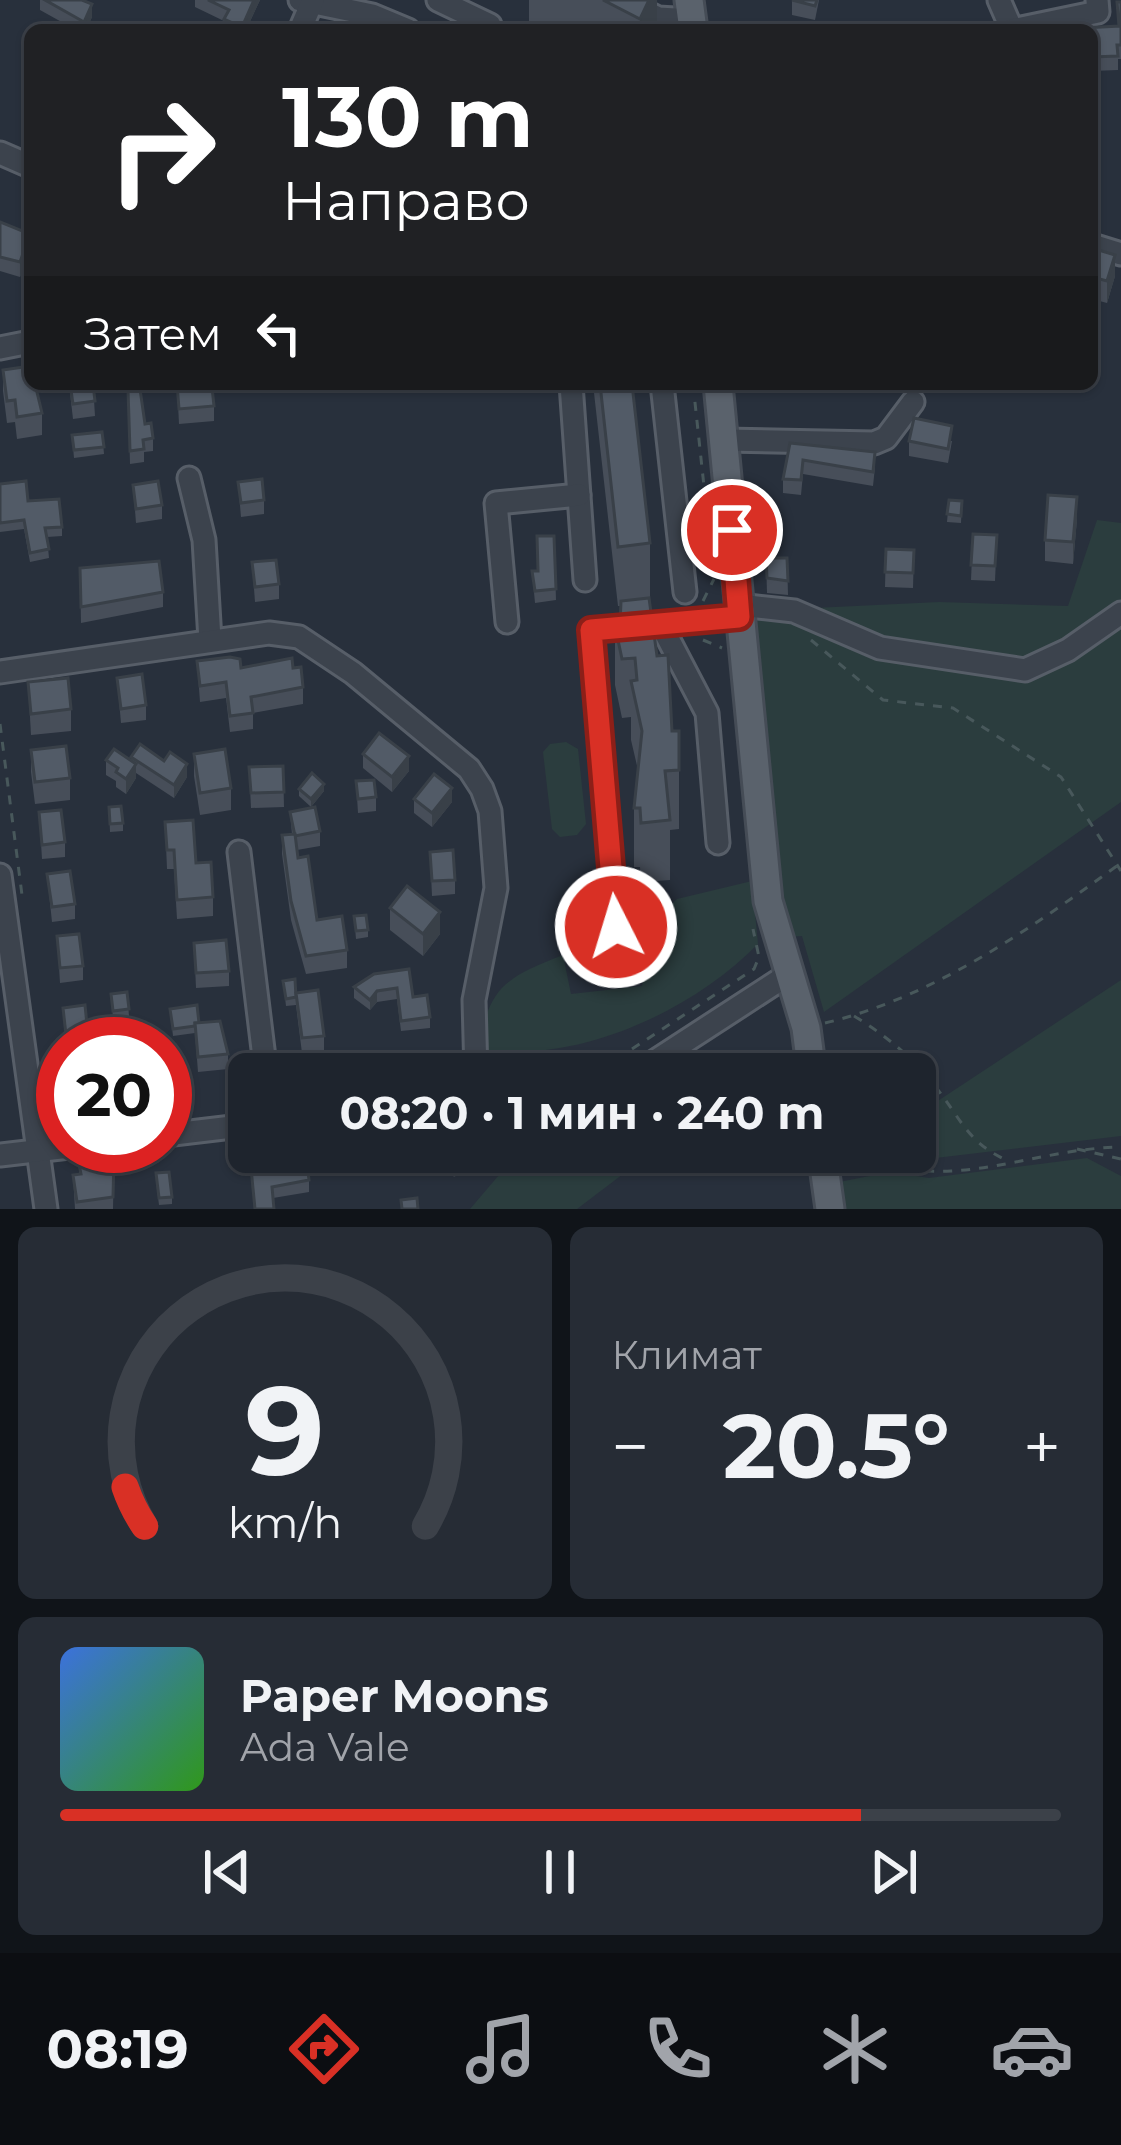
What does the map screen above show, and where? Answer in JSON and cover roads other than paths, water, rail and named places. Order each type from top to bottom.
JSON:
[{"type":"main road","points":[[719,390],[768,901],[809,1053]]},
{"type":"main road","points":[[825,1173],[830,1209]]},
{"type":"street","points":[[438,0],[488,24]]},
{"type":"street","points":[[622,0],[658,18],[692,17]]},
{"type":"street","points":[[1041,24],[1098,12],[1097,0]]},
{"type":"street","points":[[308,2],[394,24]]},
{"type":"street","points":[[571,390],[585,580]]},
{"type":"street","points":[[663,390],[685,592]]},
{"type":"street","points":[[724,440],[874,443],[886,438],[913,402]]},
{"type":"street","points":[[190,478],[204,541],[210,640]]},
{"type":"street","points":[[507,622],[496,503],[579,495]]},
{"type":"street","points":[[620,969],[591,630],[694,622],[739,611],[794,611],[880,648],[1025,670],[1068,650],[1121,613]]},
{"type":"street","points":[[661,625],[706,713],[718,843]]},
{"type":"street","points":[[0,672],[268,633],[299,637],[352,673],[469,769],[490,811],[496,888],[474,1000],[475,1053]]},
{"type":"street","points":[[239,853],[263,1053]]},
{"type":"street","points":[[1,891],[36,1137]]},
{"type":"street","points":[[667,1053],[789,974]]},
{"type":"street","points":[[192,1132],[228,1128]]},
{"type":"street","points":[[0,1155],[36,1151]]},
{"type":"street","points":[[41,1173],[46,1209]]}]
